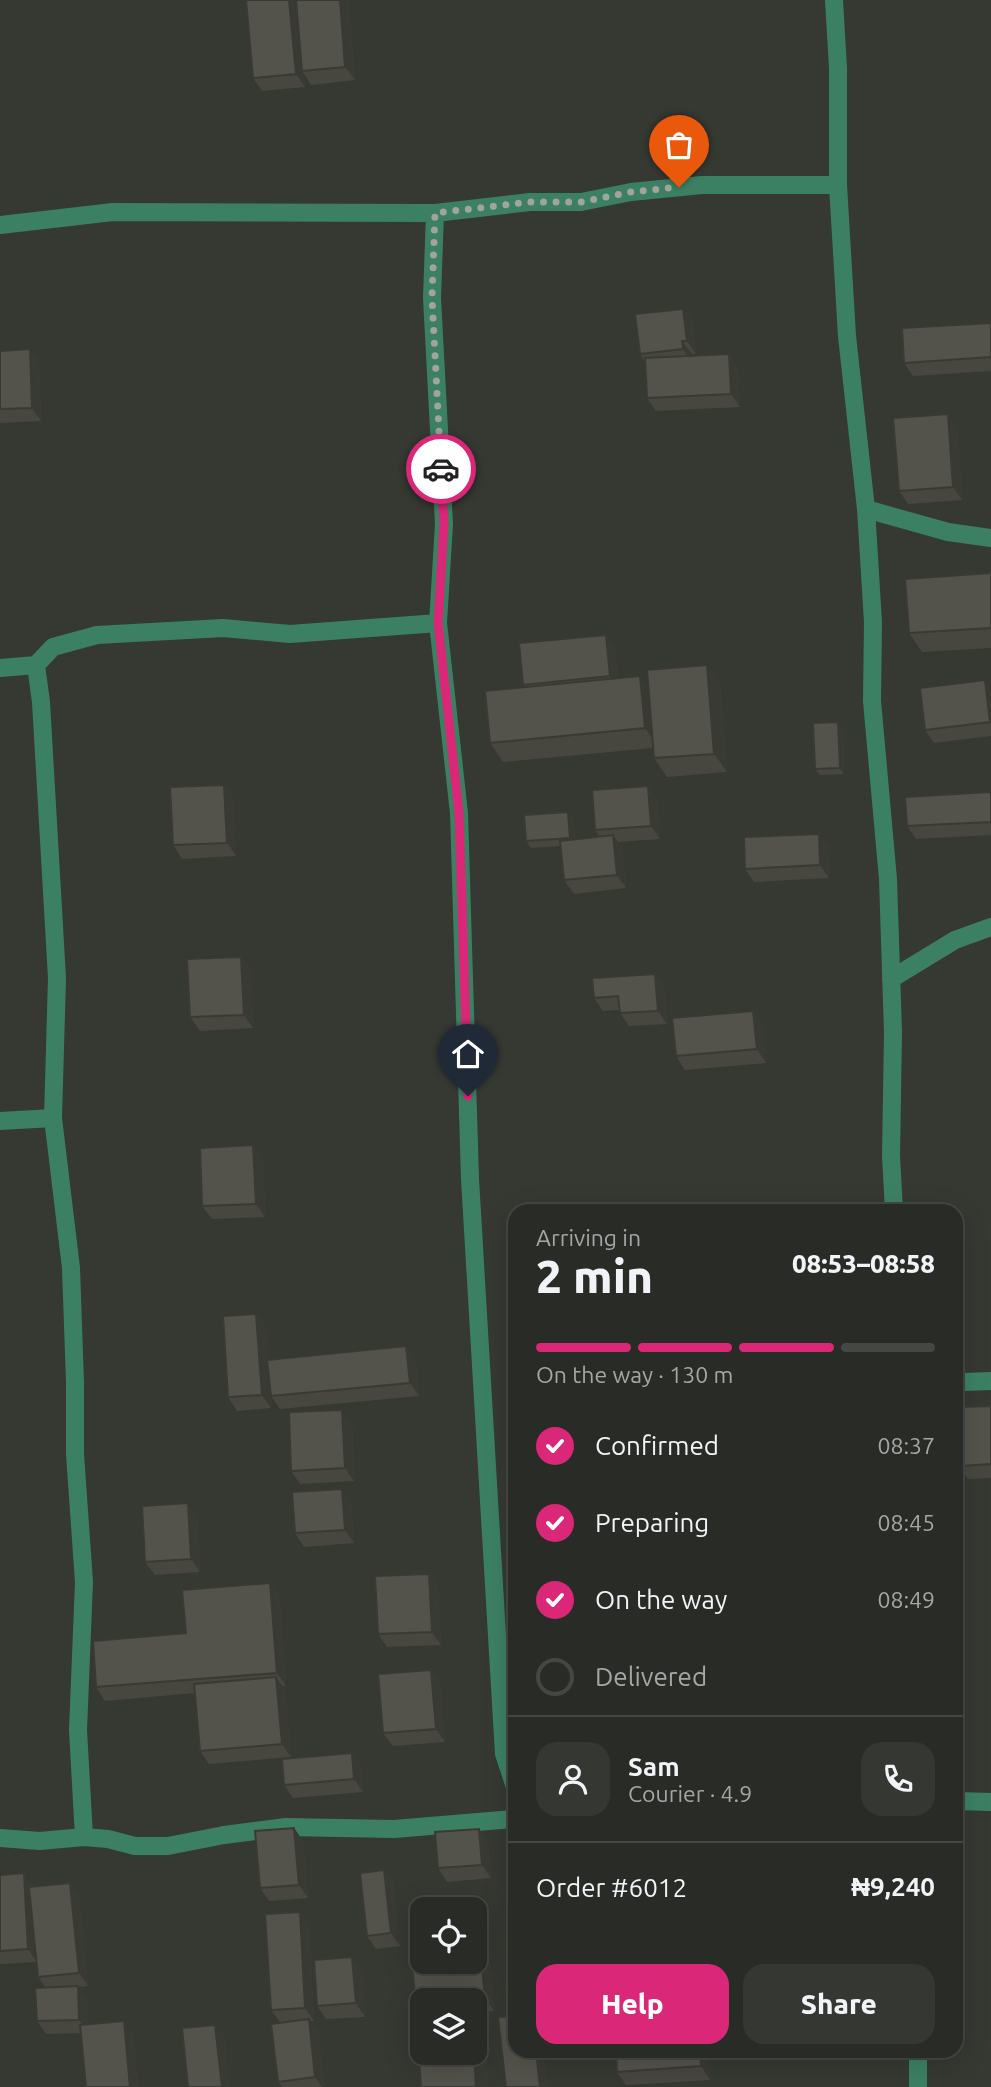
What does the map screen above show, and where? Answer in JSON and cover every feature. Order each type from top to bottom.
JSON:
[{"type":"street","points":[[834,0],[838,68],[838,185],[847,336],[866,509],[873,622],[873,701],[888,879],[893,1032],[891,1156],[894,1204]]},
{"type":"street","points":[[0,225],[113,212],[435,213],[530,202],[581,202],[631,192],[702,185],[838,185]]},
{"type":"street","points":[[435,213],[432,298],[444,524],[438,623],[459,813],[470,1179],[483,1431],[504,1754],[508,1766]]},
{"type":"street","points":[[866,509],[948,532],[991,538]]},
{"type":"street","points":[[0,668],[36,665],[53,647],[97,635],[223,628],[290,634],[438,623]]},
{"type":"street","points":[[36,665],[41,702],[57,978],[53,1118],[71,1268],[75,1454],[84,1582],[78,1730],[84,1838]]},
{"type":"street","points":[[891,979],[955,940],[991,927]]},
{"type":"street","points":[[0,1121],[53,1118]]},
{"type":"street","points":[[963,1382],[991,1381]]},
{"type":"street","points":[[963,1801],[991,1802]]},
{"type":"street","points":[[0,1838],[40,1841],[108,1839],[135,1846],[168,1846],[286,1827],[394,1829],[508,1820]]},
{"type":"street","points":[[918,2058],[918,2087]]},
{"type":"building","points":[[246,0],[289,0],[296,74],[253,78]]},
{"type":"building","points":[[296,0],[340,0],[345,67],[302,71]]},
{"type":"building","points":[[683,309],[687,341],[682,341],[683,349],[640,354],[635,314]]},
{"type":"building","points":[[991,323],[991,357],[904,363],[902,328]]},
{"type":"building","points":[[30,349],[32,408],[0,409],[0,351]]},
{"type":"building","points":[[729,354],[731,394],[647,398],[645,358]]},
{"type":"building","points":[[948,414],[953,487],[899,491],[893,418]]},
{"type":"building","points":[[991,573],[991,628],[909,633],[905,579]]},
{"type":"building","points":[[606,635],[610,676],[523,685],[519,643]]},
{"type":"building","points":[[707,665],[714,754],[654,758],[647,670]]},
{"type":"building","points":[[640,676],[645,728],[490,743],[485,691]]},
{"type":"building","points":[[985,680],[990,722],[925,730],[920,688]]},
{"type":"building","points":[[838,722],[840,768],[815,769],[813,723]]},
{"type":"building","points":[[224,785],[227,843],[173,845],[170,787]]},
{"type":"building","points":[[648,786],[651,826],[595,830],[592,790]]},
{"type":"building","points":[[991,792],[991,822],[907,826],[905,797]]},
{"type":"building","points":[[568,812],[570,838],[526,841],[524,815]]},
{"type":"building","points":[[819,834],[820,865],[745,869],[744,837]]},
{"type":"building","points":[[613,835],[617,875],[564,880],[560,841]]},
{"type":"building","points":[[241,957],[244,1015],[190,1017],[187,959]]},
{"type":"building","points":[[655,974],[658,1011],[620,1013],[618,996],[594,998],[592,978]]},
{"type":"building","points":[[753,1011],[757,1049],[676,1056],[672,1018]]},
{"type":"building","points":[[253,1145],[256,1204],[202,1206],[200,1148]]},
{"type":"building","points":[[256,1314],[262,1395],[228,1397],[223,1316]]},
{"type":"building","points":[[406,1346],[410,1383],[271,1396],[267,1360]]},
{"type":"building","points":[[991,1406],[991,1464],[963,1466],[963,1407]]},
{"type":"building","points":[[342,1410],[345,1468],[291,1471],[289,1412]]},
{"type":"building","points":[[342,1489],[345,1530],[295,1533],[292,1492]]},
{"type":"building","points":[[188,1503],[191,1559],[145,1562],[142,1506]]},
{"type":"building","points":[[429,1574],[432,1632],[378,1634],[375,1576]]},
{"type":"building","points":[[270,1583],[277,1673],[96,1687],[93,1641],[186,1633],[182,1590]]},
{"type":"building","points":[[431,1670],[436,1729],[383,1733],[378,1674]]},
{"type":"building","points":[[276,1677],[282,1744],[200,1751],[194,1684]]},
{"type":"building","points":[[352,1753],[354,1779],[284,1785],[282,1759]]},
{"type":"building","points":[[294,1828],[299,1885],[260,1888],[255,1831]]},
{"type":"building","points":[[479,1829],[482,1865],[438,1868],[435,1832]]},
{"type":"building","points":[[384,1870],[391,1933],[367,1936],[360,1873]]},
{"type":"building","points":[[24,1873],[28,1949],[0,1951],[0,1875]]},
{"type":"building","points":[[70,1883],[79,1973],[38,1977],[29,1887]]},
{"type":"building","points":[[300,1912],[305,2008],[271,2010],[265,1914]]},
{"type":"building","points":[[352,1957],[356,2003],[317,2006],[314,1960]]},
{"type":"building","points":[[413,1974],[483,1974],[484,1988],[414,1988]]},
{"type":"building","points":[[78,1986],[79,2020],[37,2021],[35,1988]]},
{"type":"building","points":[[508,2016],[508,2058],[537,2058],[540,2087],[506,2087],[498,2017]]},
{"type":"building","points":[[309,2019],[315,2077],[278,2082],[271,2024]]},
{"type":"building","points":[[124,2021],[130,2087],[86,2087],[80,2025]]},
{"type":"building","points":[[215,2025],[222,2087],[188,2087],[182,2028]]},
{"type":"building","points":[[616,2058],[700,2058],[701,2066],[617,2072]]},
{"type":"building","points":[[419,2065],[475,2065],[476,2087],[421,2087]]},
{"type":"way so far","points":[[441,469],[432,298],[435,213],[530,202],[581,202],[631,192],[679,187]]},
{"type":"route","points":[[441,469],[444,524],[438,623],[459,813],[468,1096]]}]
